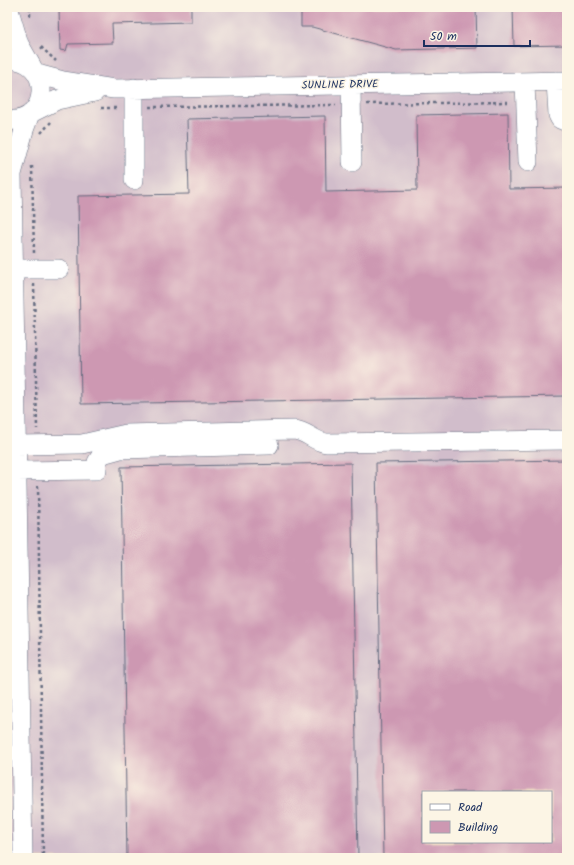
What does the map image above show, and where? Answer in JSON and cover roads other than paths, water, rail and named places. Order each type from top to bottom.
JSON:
[{"type":"street","points":[[8,11],[18,44],[41,84],[42,94],[39,103],[31,113],[24,130],[12,174]]},
{"type":"street","name":"SUNLINE DRIVE","points":[[7,60],[21,61],[34,71],[63,82],[114,89]]},
{"type":"street","points":[[561,81],[558,115],[560,119],[567,122]]},
{"type":"street","name":"SUNLINE DRIVE","points":[[7,120],[21,119],[57,100],[114,89],[561,81]]},
{"type":"street","points":[[525,82],[528,162]]},
{"type":"street","points":[[351,84],[352,162]]},
{"type":"street","points":[[134,88],[134,180]]},
{"type":"street","points":[[7,156],[12,174],[14,269],[13,425],[17,471],[23,858]]},
{"type":"street","points":[[14,269],[59,269]]},
{"type":"street","points":[[13,425],[82,444],[126,434],[294,430],[300,430],[320,443],[567,440]]},
{"type":"street","points":[[17,471],[97,470],[97,462],[102,454],[120,449],[269,445]]}]
